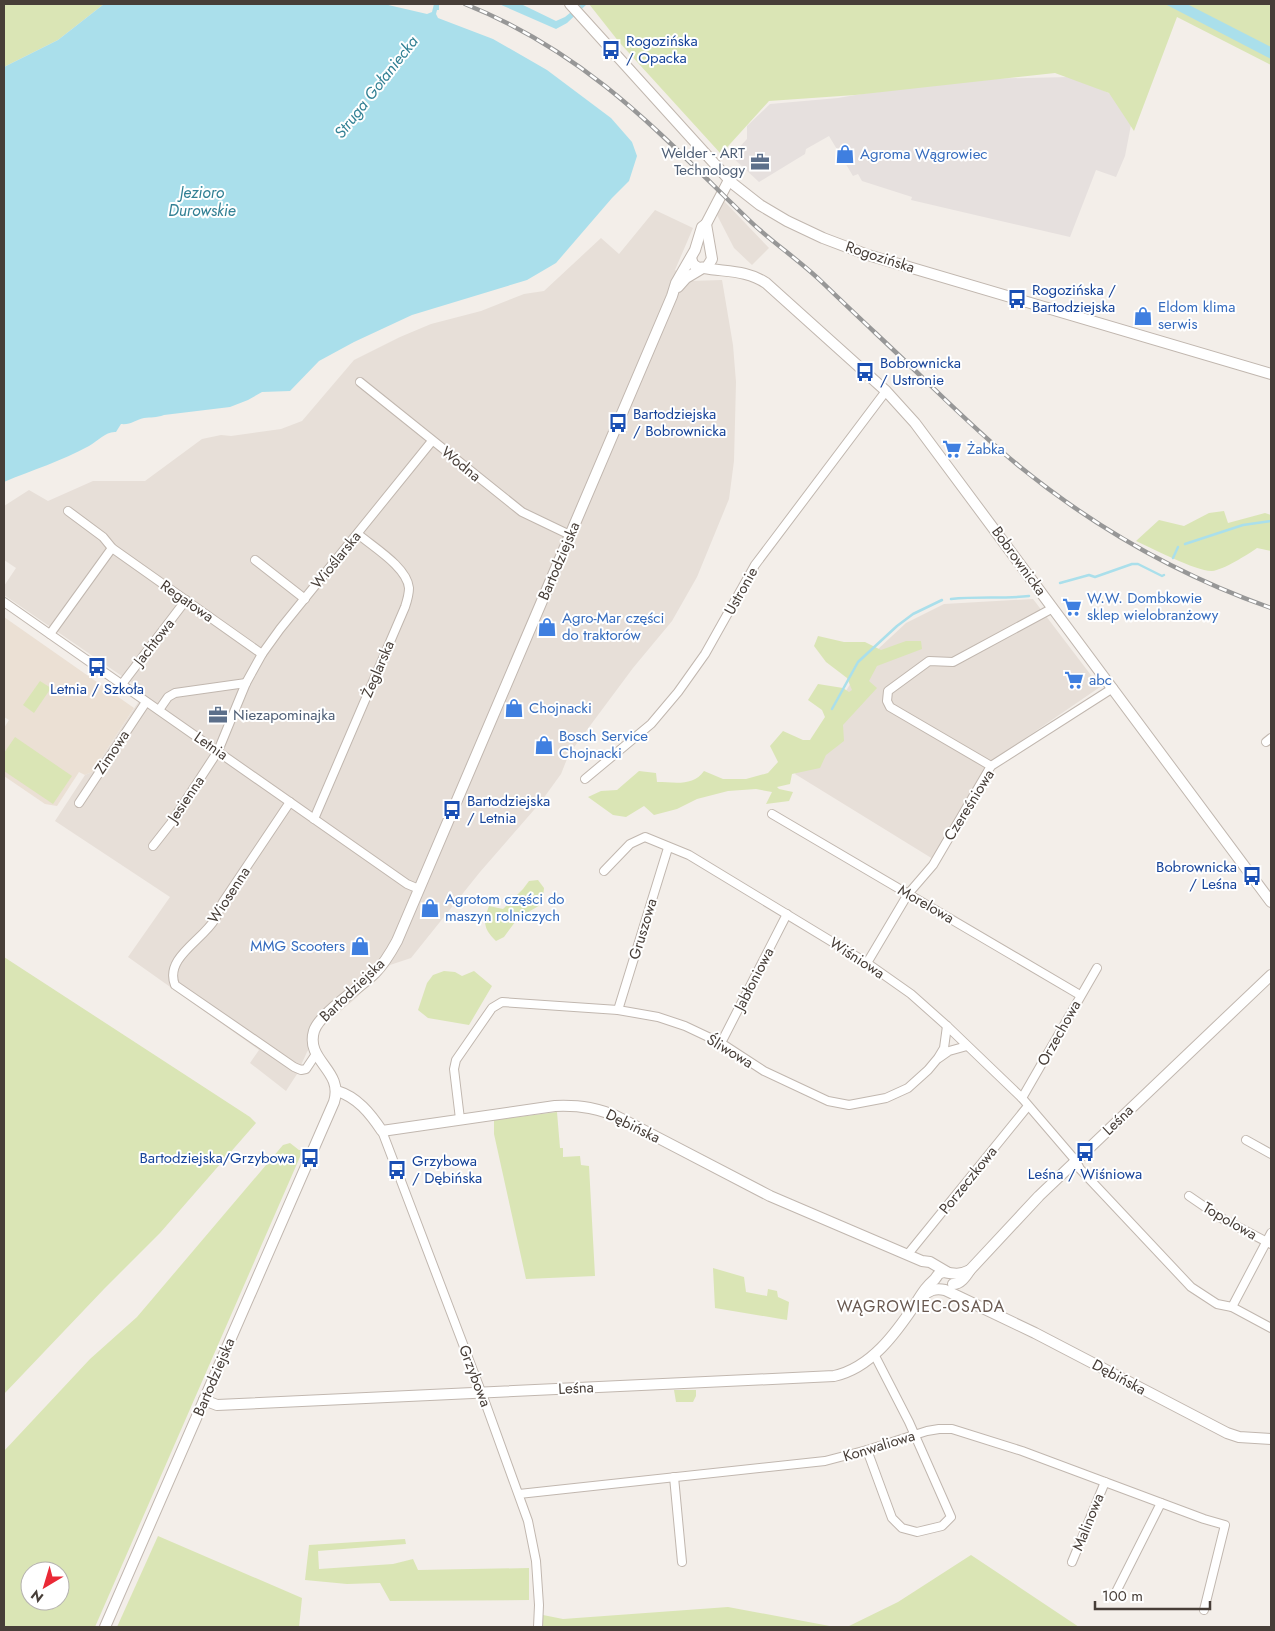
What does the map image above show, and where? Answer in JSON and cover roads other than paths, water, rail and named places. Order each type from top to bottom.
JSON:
[{"type":"street","name":"Rogozińska","points":[[570,4],[729,180],[750,198],[771,212],[837,244],[1271,374]]},
{"type":"street","name":"Bartodziejska","points":[[316,1054],[312,1038],[317,1024],[373,975],[383,964],[397,941],[676,283],[693,254],[700,232],[729,180]]},
{"type":"street","points":[[706,224],[712,256],[709,266],[703,268],[693,264],[693,254],[702,247],[712,256],[722,270]]},
{"type":"street","name":"Bartodziejska","points":[[672,296],[682,282],[703,268]]},
{"type":"street","name":"Bobrownicka","points":[[703,268],[744,272],[766,283],[886,391],[916,423],[1271,902]]},
{"type":"street","name":"Wodna","points":[[360,382],[522,512],[570,535]]},
{"type":"street","name":"Ustronie","points":[[585,779],[650,724],[678,692],[705,654],[754,565],[886,391]]},
{"type":"street","name":"Wioślarska","points":[[218,751],[246,683],[262,654],[432,441]]},
{"type":"street","name":"Regatowa","points":[[68,511],[103,537],[112,548],[262,654]]},
{"type":"street","name":"Żeglarska","points":[[314,819],[405,608],[408,595],[407,580],[401,571],[358,534]]},
{"type":"street","points":[[50,634],[112,548]]},
{"type":"street","points":[[255,560],[305,599]]},
{"type":"street","name":"Jachtowa","points":[[122,684],[186,600]]},
{"type":"street","name":"Letnia","points":[[4,602],[314,819],[408,884],[419,889]]},
{"type":"street","points":[[991,766],[890,707],[887,701],[888,691],[928,661],[953,662],[1053,608]]},
{"type":"street","points":[[158,710],[175,692],[246,683]]},
{"type":"street","name":"Czereśniowa","points":[[867,963],[908,894],[933,865],[991,766],[1113,688]]},
{"type":"street","name":"Zimowa","points":[[79,803],[146,702]]},
{"type":"street","name":"Jesienna","points":[[153,846],[218,751]]},
{"type":"street","name":"Wiosenna","points":[[290,802],[223,902],[215,920],[173,968],[172,976],[175,985],[294,1067],[301,1070],[306,1069],[316,1054]]},
{"type":"street","name":"Morelowa","points":[[772,814],[1080,995]]},
{"type":"street","name":"Wiśniowa","points":[[604,871],[630,844],[645,837],[689,855],[867,963],[911,994],[1022,1098],[1076,1161],[1080,1169],[1192,1287],[1217,1304],[1232,1307],[1271,1328]]},
{"type":"street","name":"Gruszowa","points":[[618,1010],[668,848]]},
{"type":"street","name":"Jabłoniowa","points":[[721,1043],[787,914]]},
{"type":"street","name":"Orzechowa","points":[[1022,1098],[1097,968]]},
{"type":"street","name":"Leśna","points":[[204,1400],[217,1405],[828,1377],[840,1374],[857,1367],[874,1354],[894,1332],[928,1284],[945,1281],[970,1270],[1024,1211],[1271,975]]},
{"type":"street","name":"Śliwowa","points":[[460,1120],[454,1068],[456,1060],[492,1008],[502,1002],[618,1010],[658,1017],[685,1026],[721,1043],[764,1072],[828,1102],[849,1105],[886,1098],[908,1088],[938,1058],[944,1048],[947,1026]]},
{"type":"street","name":"Śliwowa","points":[[938,1058],[966,1046]]},
{"type":"street","points":[[316,1054],[335,1081],[336,1091],[357,1100],[382,1131]]},
{"type":"street","name":"Bartodziejska","points":[[105,1627],[333,1105],[336,1091]]},
{"type":"street","name":"Dębińska","points":[[382,1131],[555,1106],[580,1106],[604,1111],[770,1196],[922,1261],[970,1301],[1228,1433],[1246,1438],[1271,1439]]},
{"type":"street","name":"Porzeczkowa","points":[[908,1254],[1028,1106]]},
{"type":"street","name":"Grzybowa","points":[[382,1131],[528,1521],[536,1561],[538,1627]]},
{"type":"street","points":[[1246,1140],[1271,1154]]},
{"type":"street","name":"Topolowa","points":[[1189,1196],[1221,1218],[1269,1243]]},
{"type":"street","points":[[1232,1307],[1269,1243],[1271,1233]]},
{"type":"street","points":[[868,1450],[892,1518],[902,1528],[917,1532],[942,1526],[952,1517],[909,1422],[874,1354]]},
{"type":"street","name":"Konwaliowa","points":[[519,1494],[825,1461],[939,1429],[952,1429],[1022,1451],[1204,1519],[1225,1525],[1204,1610]]},
{"type":"street","points":[[674,1477],[682,1562]]},
{"type":"street","name":"Malinowa","points":[[1072,1562],[1105,1482]]},
{"type":"street","points":[[1114,1596],[1161,1503]]},
{"type":"water","name":"Jezioro Durowskie","points":[[104,4],[384,4],[427,14],[432,12],[434,4],[439,4],[439,10],[437,10],[436,14],[438,18],[493,39],[547,70],[611,118],[632,142],[637,156],[629,181],[556,263],[527,280],[412,315],[354,342],[319,361],[290,391],[262,392],[230,407],[144,418],[121,424],[116,432],[105,435],[79,451],[4,482],[4,67],[58,40]]},
{"type":"water","points":[[499,4],[521,4],[556,21],[565,17],[581,4],[587,4],[567,23],[556,29]]},
{"type":"water","points":[[1165,4],[1187,4],[1271,47],[1271,59]]},
{"type":"waterway","points":[[1185,544],[1243,525],[1271,521]]},
{"type":"waterway","points":[[1173,558],[1178,547]]},
{"type":"waterway","points":[[1060,583],[1089,575],[1095,577],[1132,564],[1138,564],[1162,576],[1164,575]]},
{"type":"waterway","points":[[951,599],[1029,596]]},
{"type":"waterway","points":[[832,709],[858,662],[913,614],[942,600]]},
{"type":"railway","points":[[465,4],[538,40],[605,86],[661,135],[760,230],[816,277],[984,436],[1048,488],[1077,509],[1139,548],[1204,581],[1271,608]]},
{"type":"place","name":"Rogozińska / Opacka","points":[[611,50]]},
{"type":"place","name":"Agroma Wągrowiec","points":[[845,154]]},
{"type":"place","name":"Welder - ART Technology","points":[[760,162]]},
{"type":"place","name":"Rogozińska / Bartodziejska","points":[[1017,299]]},
{"type":"place","name":"Eldom klima serwis","points":[[1143,316]]},
{"type":"place","name":"Bobrownicka / Ustronie","points":[[865,372]]},
{"type":"place","name":"Bartodziejska / Bobrownicka","points":[[618,423]]},
{"type":"place","name":"Żabka","points":[[952,449]]},
{"type":"place","name":"W.W. Dombkowie sklep wielobranżowy","points":[[1072,607]]},
{"type":"place","name":"Agro-Mar części do traktorów","points":[[547,627]]},
{"type":"place","name":"Letnia / Szkoła","points":[[97,667]]},
{"type":"place","name":"abc","points":[[1074,680]]},
{"type":"place","name":"Chojnacki","points":[[514,708]]},
{"type":"place","name":"Niezapominajka","points":[[218,715]]},
{"type":"place","name":"Bosch Service Chojnacki","points":[[544,745]]},
{"type":"place","name":"Bartodziejska / Letnia","points":[[452,810]]},
{"type":"place","name":"Bobrownicka / Leśna","points":[[1252,876]]},
{"type":"place","name":"Agrotom części do maszyn rolniczych","points":[[430,908]]},
{"type":"place","name":"MMG Scooters","points":[[360,946]]},
{"type":"place","name":"Leśna / Wiśniowa","points":[[1085,1152]]},
{"type":"place","name":"Bartodziejska/Grzybowa","points":[[310,1158]]},
{"type":"place","name":"Grzybowa / Dębińska","points":[[397,1170]]},
{"type":"district","name":"WĄGROWIEC-OSADA","points":[[921,1306]]},
{"type":"water label","name":"Struga Gołaniecka","points":[[376,87]]}]
